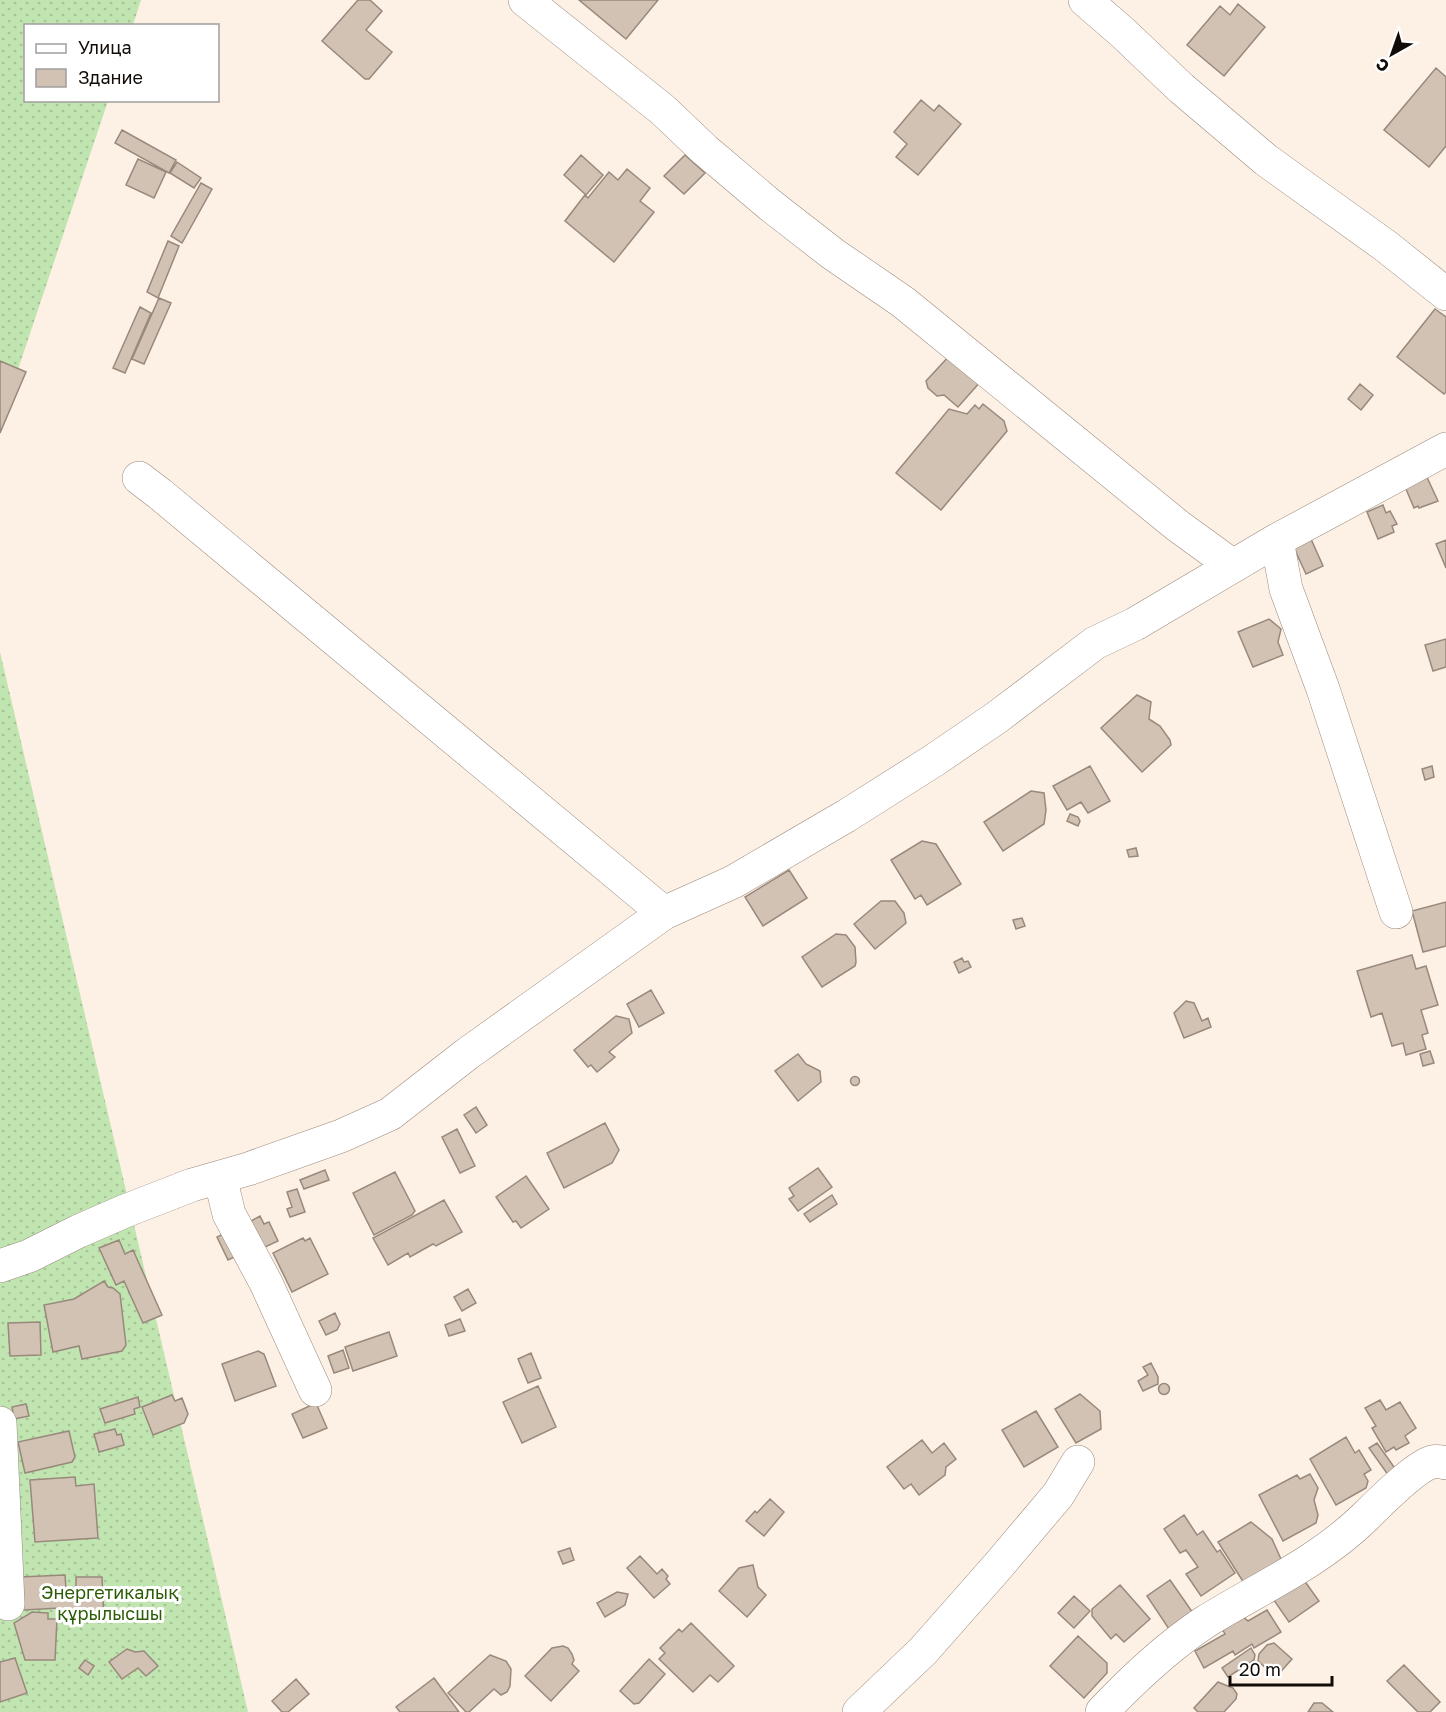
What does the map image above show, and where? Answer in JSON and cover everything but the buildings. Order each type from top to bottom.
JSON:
[{"type":"street","points":[[525,0],[663,110],[705,150],[770,205],[833,254],[903,302],[1178,526],[1233,566]]},
{"type":"street","points":[[1085,0],[1181,88],[1266,160],[1387,247],[1446,294]]},
{"type":"street","points":[[0,1266],[29,1256],[125,1211],[341,1136],[390,1114],[467,1054],[664,913],[733,882],[846,816],[996,718],[1095,643],[1135,624],[1277,540],[1446,449]]},
{"type":"street","points":[[138,478],[664,913]]},
{"type":"street","points":[[1277,540],[1287,589],[1323,689],[1396,912]]},
{"type":"street","points":[[220,1177],[229,1214],[266,1283],[315,1390]]},
{"type":"street","points":[[0,1423],[9,1604]]},
{"type":"street","points":[[859,1712],[923,1651],[998,1566],[1058,1495],[1078,1462]]},
{"type":"street","points":[[1102,1712],[1166,1649],[1204,1623],[1311,1561],[1336,1543],[1416,1472],[1432,1462],[1446,1462]]},
{"type":"green space","points":[[0,0],[141,0],[133,24],[24,24],[24,102],[108,102],[0,423]]},
{"type":"green space","name":"Энергетикалық құрылысшы","points":[[0,652],[248,1712],[0,1712]]}]
